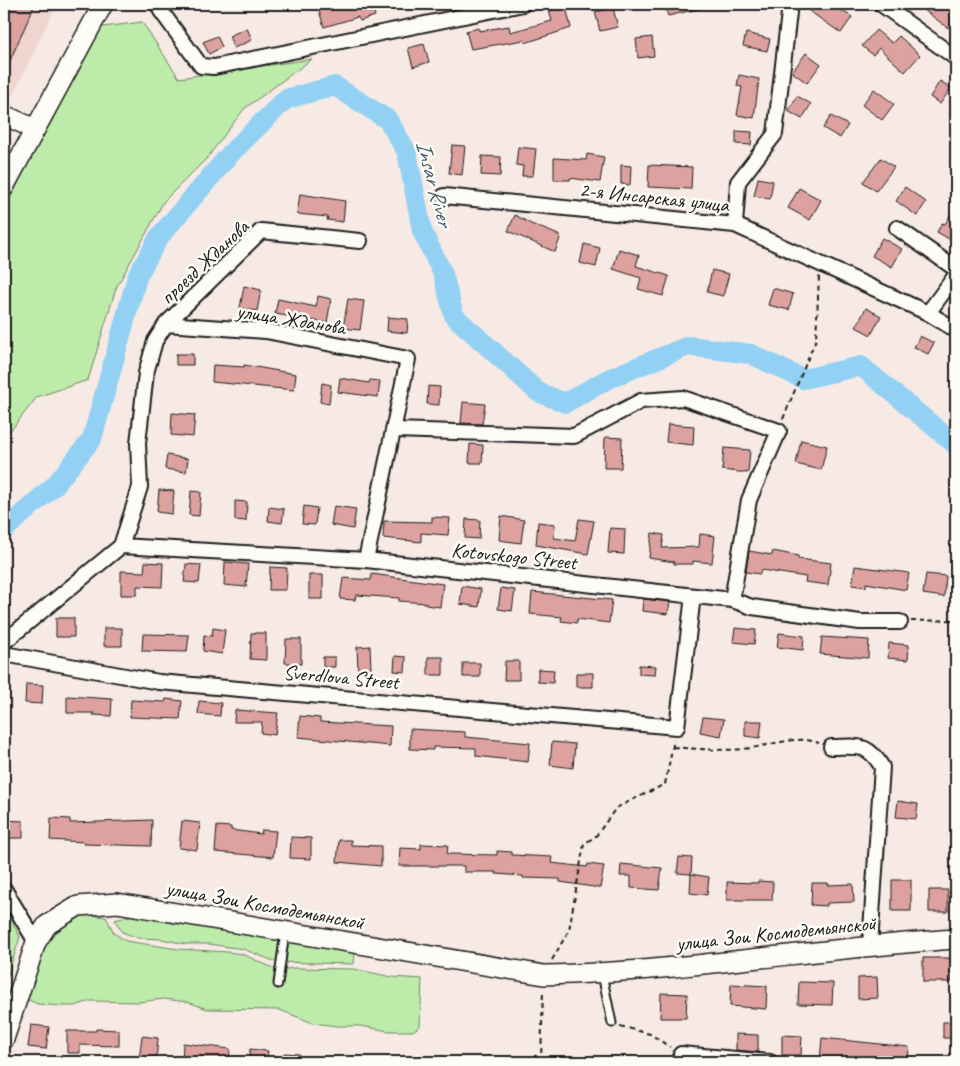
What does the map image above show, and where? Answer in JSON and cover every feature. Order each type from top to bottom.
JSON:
[{"type":"street","points":[[4,187],[104,4]]},
{"type":"street","points":[[158,4],[161,12],[201,66],[214,67],[523,4]]},
{"type":"street","points":[[735,225],[738,182],[775,134],[790,4]]},
{"type":"street","points":[[882,4],[956,58]]},
{"type":"street","points":[[4,115],[35,129]]},
{"type":"street","name":"2-я Инсарская улица","points":[[444,196],[735,225],[928,313],[956,330]]},
{"type":"street","points":[[897,228],[956,269]]},
{"type":"street","name":"проезд Жданова","points":[[166,324],[261,231],[360,241]]},
{"type":"street","points":[[928,313],[956,275]]},
{"type":"street","points":[[4,642],[121,546],[140,487],[138,443],[146,373],[155,341],[166,324]]},
{"type":"street","name":"улица Жданова","points":[[166,324],[266,331],[309,342],[408,359],[395,430]]},
{"type":"street","points":[[366,560],[395,430],[574,436],[641,401],[683,398],[779,430],[749,500],[732,600]]},
{"type":"street","name":"Kotovskogo Street","points":[[121,546],[366,560],[732,600],[752,607],[860,622],[900,622]]},
{"type":"street","points":[[677,727],[693,596]]},
{"type":"street","name":"Sverdlova Street","points":[[4,654],[159,682],[677,727]]},
{"type":"street","points":[[831,747],[864,747],[874,753],[882,767],[870,945]]},
{"type":"street","points":[[4,889],[36,942]]},
{"type":"street","name":"улица Зои Космодемьянской","points":[[4,1039],[36,942],[47,925],[78,906],[117,903],[544,975],[602,974],[870,945],[956,939]]},
{"type":"street","points":[[681,1054],[770,1062]]},
{"type":"lane","points":[[278,984],[285,932]]},
{"type":"lane","points":[[602,974],[612,1024]]},
{"type":"path","points":[[779,430],[816,339],[820,264]]},
{"type":"path","points":[[900,622],[956,620]]},
{"type":"path","points":[[541,1062],[544,975],[569,930],[584,844],[596,836],[616,808],[665,784],[677,727]]},
{"type":"path","points":[[673,747],[721,750],[809,740],[831,747]]},
{"type":"path","points":[[612,1024],[650,1034],[681,1054]]},
{"type":"shaded area","points":[[4,4],[57,4],[11,99],[4,96]]},
{"type":"green space","points":[[142,22],[179,78],[312,59],[244,109],[207,158],[164,201],[116,288],[88,380],[37,397],[4,439],[4,211],[95,28]]},
{"type":"green space","points":[[4,906],[20,937],[4,987]]},
{"type":"green space","points":[[83,914],[106,917],[114,933],[126,941],[178,949],[242,954],[278,970],[295,968],[354,969],[392,977],[422,979],[420,1026],[413,1031],[389,1031],[360,1026],[337,1026],[313,1023],[280,1010],[207,1009],[188,1002],[164,999],[139,1002],[90,1001],[75,1006],[60,1006],[38,1004],[26,999],[42,948],[60,924]]},
{"type":"green space","points":[[136,914],[355,953],[354,964],[276,962],[243,949],[209,944],[185,944],[162,939],[138,938],[122,932],[115,920]]},
{"type":"building","points":[[6,4],[35,4],[4,74],[4,8]]},
{"type":"building","points":[[317,4],[372,4],[375,16],[360,21],[358,17],[324,27]]},
{"type":"building","points":[[665,4],[706,4],[706,7],[668,16]]},
{"type":"building","points":[[799,4],[832,4],[852,17],[841,33]]},
{"type":"building","points":[[916,4],[956,4],[956,16],[948,28]]},
{"type":"building","points":[[566,7],[571,28],[525,43],[524,40],[471,49],[466,31],[479,28],[479,31],[509,26],[510,32],[552,21],[549,11]]},
{"type":"building","points":[[613,8],[618,27],[600,31],[595,12]]},
{"type":"building","points":[[247,28],[252,40],[234,48],[229,36]]},
{"type":"building","points":[[876,30],[892,43],[899,36],[920,55],[905,72],[879,48],[873,55],[862,46]]},
{"type":"building","points":[[746,33],[770,39],[767,51],[743,46]]},
{"type":"building","points":[[217,36],[222,47],[209,54],[203,42]]},
{"type":"building","points":[[652,37],[654,56],[638,58],[636,39]]},
{"type":"building","points":[[424,44],[429,62],[413,67],[408,48]]},
{"type":"building","points":[[806,53],[821,64],[807,83],[792,72]]},
{"type":"building","points":[[739,75],[759,79],[754,118],[737,115],[742,87],[737,86]]},
{"type":"building","points":[[940,81],[951,88],[940,104],[930,97]]},
{"type":"building","points":[[874,89],[894,104],[882,120],[862,105]]},
{"type":"building","points":[[797,96],[811,104],[802,119],[788,111]]},
{"type":"building","points":[[831,116],[848,125],[840,138],[823,128]]},
{"type":"building","points":[[736,131],[752,132],[751,145],[736,144]]},
{"type":"building","points":[[452,145],[465,146],[462,175],[449,173]]},
{"type":"building","points":[[518,147],[536,149],[533,176],[522,176],[523,166],[516,165]]},
{"type":"building","points":[[587,154],[604,157],[600,182],[570,178],[570,180],[554,180],[554,158],[586,160]]},
{"type":"building","points":[[482,156],[501,157],[500,176],[481,175]]},
{"type":"building","points":[[881,158],[894,167],[876,191],[863,182]]},
{"type":"building","points":[[621,165],[631,166],[630,185],[621,184]]},
{"type":"building","points":[[649,165],[692,167],[691,189],[648,187]]},
{"type":"building","points":[[758,178],[773,181],[770,199],[754,196]]},
{"type":"building","points":[[905,187],[926,202],[917,216],[896,201]]},
{"type":"building","points":[[799,188],[821,200],[810,220],[788,208]]},
{"type":"building","points":[[300,194],[345,201],[343,222],[327,220],[328,217],[297,214]]},
{"type":"building","points":[[956,206],[956,243],[937,232],[942,223],[945,224]]},
{"type":"building","points":[[515,215],[531,224],[561,236],[555,252],[508,231]]},
{"type":"building","points":[[882,238],[902,249],[892,267],[872,256]]},
{"type":"building","points":[[584,244],[600,248],[596,267],[580,263]]},
{"type":"building","points":[[619,249],[639,255],[636,266],[669,276],[663,296],[638,289],[641,278],[613,269]]},
{"type":"building","points":[[712,270],[729,274],[723,296],[707,292]]},
{"type":"building","points":[[244,286],[261,290],[257,311],[240,308]]},
{"type":"building","points":[[773,288],[793,294],[789,310],[768,305]]},
{"type":"building","points":[[318,296],[331,299],[327,323],[275,314],[278,299],[316,307]]},
{"type":"building","points":[[348,299],[364,301],[360,330],[343,328]]},
{"type":"building","points":[[866,308],[881,316],[871,335],[856,327]]},
{"type":"building","points":[[388,317],[408,319],[407,333],[387,331]]},
{"type":"building","points":[[920,336],[934,343],[928,354],[914,347]]},
{"type":"building","points":[[176,354],[193,354],[193,365],[176,365]]},
{"type":"building","points":[[213,365],[244,367],[244,365],[296,374],[294,390],[212,382]]},
{"type":"building","points":[[340,378],[369,383],[370,380],[380,381],[378,397],[338,392]]},
{"type":"building","points":[[322,383],[331,385],[329,404],[320,402]]},
{"type":"building","points":[[428,386],[440,387],[439,405],[427,404]]},
{"type":"building","points":[[463,402],[485,404],[482,424],[461,423]]},
{"type":"building","points":[[172,413],[195,415],[193,437],[171,435]]},
{"type":"building","points":[[668,424],[694,426],[693,445],[666,442]]},
{"type":"building","points":[[605,437],[622,438],[621,468],[604,468]]},
{"type":"building","points":[[801,440],[827,446],[821,470],[796,464]]},
{"type":"building","points":[[470,444],[483,445],[482,463],[469,463]]},
{"type":"building","points":[[724,448],[750,450],[748,473],[722,470]]},
{"type":"building","points":[[167,455],[188,459],[186,472],[165,469]]},
{"type":"building","points":[[159,490],[174,491],[172,514],[157,512]]},
{"type":"building","points":[[191,491],[201,492],[199,516],[189,515]]},
{"type":"building","points":[[235,501],[247,502],[246,521],[235,520]]},
{"type":"building","points":[[304,506],[317,508],[315,525],[302,524]]},
{"type":"building","points":[[334,506],[356,509],[353,529],[331,525]]},
{"type":"building","points":[[269,507],[284,509],[282,523],[268,521]]},
{"type":"building","points":[[501,516],[524,520],[521,543],[499,540]]},
{"type":"building","points":[[432,517],[450,518],[448,535],[421,533],[421,542],[383,538],[384,521],[432,522]]},
{"type":"building","points":[[466,519],[480,520],[479,539],[465,538]]},
{"type":"building","points":[[579,519],[594,521],[588,554],[536,545],[538,522],[555,524],[554,538],[575,541]]},
{"type":"building","points":[[610,528],[625,529],[624,554],[608,553]]},
{"type":"building","points":[[652,533],[664,535],[662,548],[699,547],[700,534],[715,536],[712,563],[693,561],[693,564],[674,564],[674,562],[649,558]]},
{"type":"building","points":[[749,551],[772,555],[773,551],[798,556],[798,559],[831,563],[828,585],[805,582],[806,577],[761,570],[760,574],[746,572]]},
{"type":"building","points":[[145,562],[163,563],[162,587],[137,586],[137,595],[121,595],[121,571],[144,572]]},
{"type":"building","points":[[225,562],[248,564],[246,587],[224,585]]},
{"type":"building","points":[[186,564],[201,565],[199,583],[184,582]]},
{"type":"building","points":[[855,566],[909,573],[906,590],[866,583],[866,587],[852,585]]},
{"type":"building","points":[[270,567],[287,568],[286,590],[269,590]]},
{"type":"building","points":[[372,574],[443,584],[440,607],[426,605],[426,603],[399,601],[399,598],[356,595],[355,600],[340,599],[343,578],[371,580]]},
{"type":"building","points":[[926,574],[946,576],[944,597],[923,594]]},
{"type":"building","points":[[309,575],[323,575],[323,599],[309,599]]},
{"type":"building","points":[[462,586],[481,589],[479,607],[460,604]]},
{"type":"building","points":[[501,588],[515,590],[512,611],[498,609]]},
{"type":"building","points":[[532,592],[612,600],[609,623],[577,619],[577,623],[561,621],[562,617],[530,614]]},
{"type":"building","points":[[643,599],[670,602],[668,614],[642,611]]},
{"type":"building","points":[[56,618],[74,618],[74,637],[56,637]]},
{"type":"building","points":[[104,628],[122,628],[122,646],[104,646]]},
{"type":"building","points":[[213,628],[225,630],[222,654],[203,651],[204,635],[212,636]]},
{"type":"building","points":[[735,628],[756,630],[754,644],[733,642]]},
{"type":"building","points":[[251,633],[266,633],[266,660],[250,659]]},
{"type":"building","points":[[779,633],[804,636],[803,650],[777,647]]},
{"type":"building","points":[[143,634],[189,635],[187,652],[142,651]]},
{"type":"building","points":[[822,637],[869,640],[868,658],[820,654]]},
{"type":"building","points":[[286,639],[301,639],[301,664],[285,663]]},
{"type":"building","points":[[889,643],[909,645],[908,660],[888,658]]},
{"type":"building","points":[[370,646],[371,669],[358,670],[357,647]]},
{"type":"building","points":[[395,656],[406,657],[405,672],[394,671]]},
{"type":"building","points":[[323,657],[335,657],[335,667],[323,667]]},
{"type":"building","points":[[428,657],[443,657],[443,675],[428,675]]},
{"type":"building","points":[[505,661],[519,661],[519,680],[504,680]]},
{"type":"building","points":[[463,663],[480,663],[480,677],[463,677]]},
{"type":"building","points":[[639,665],[656,666],[655,675],[639,674]]},
{"type":"building","points":[[538,669],[554,670],[553,683],[538,682]]},
{"type":"building","points":[[576,673],[593,673],[593,687],[576,687]]},
{"type":"building","points":[[26,684],[43,685],[42,704],[25,703]]},
{"type":"building","points":[[67,696],[112,699],[111,716],[93,715],[94,713],[67,713]]},
{"type":"building","points":[[166,699],[182,701],[180,719],[130,717],[131,700],[165,702]]},
{"type":"building","points":[[199,701],[221,703],[220,716],[198,714]]},
{"type":"building","points":[[235,710],[278,713],[275,735],[261,733],[262,722],[234,722]]},
{"type":"building","points":[[300,716],[320,718],[320,722],[391,726],[390,746],[298,737]]},
{"type":"building","points":[[703,717],[724,719],[721,736],[700,732]]},
{"type":"building","points":[[745,721],[762,721],[760,738],[745,736]]},
{"type":"building","points":[[410,729],[465,732],[465,737],[530,743],[528,762],[476,756],[476,748],[433,747],[433,750],[410,749]]},
{"type":"building","points":[[552,742],[575,744],[573,768],[550,765]]},
{"type":"building","points":[[898,801],[918,804],[916,819],[896,817]]},
{"type":"building","points":[[51,818],[70,819],[70,823],[152,820],[151,846],[84,844],[84,842],[50,840]]},
{"type":"building","points":[[4,820],[23,821],[23,838],[4,838]]},
{"type":"building","points":[[182,821],[200,823],[197,850],[179,848]]},
{"type":"building","points":[[217,826],[231,827],[231,830],[261,834],[262,830],[276,831],[273,857],[215,852]]},
{"type":"building","points":[[291,837],[311,838],[311,859],[290,858]]},
{"type":"building","points":[[339,840],[351,840],[351,845],[381,846],[381,866],[337,862]]},
{"type":"building","points":[[421,844],[448,845],[447,854],[497,855],[497,851],[512,852],[512,855],[552,857],[551,863],[587,867],[588,864],[604,866],[600,888],[560,882],[560,879],[523,878],[523,876],[496,874],[496,872],[464,872],[464,866],[399,866],[400,848],[421,849]]},
{"type":"building","points":[[679,857],[692,858],[691,874],[677,873]]},
{"type":"building","points":[[621,864],[662,868],[659,890],[631,888],[631,876],[620,876]]},
{"type":"building","points":[[691,874],[709,877],[707,895],[690,893]]},
{"type":"building","points":[[892,880],[911,880],[911,911],[892,911]]},
{"type":"building","points":[[758,881],[773,882],[772,900],[727,900],[727,882],[758,883]]},
{"type":"building","points":[[812,883],[828,883],[828,885],[853,884],[854,902],[827,903],[827,906],[811,905]]},
{"type":"building","points":[[929,890],[948,890],[948,912],[929,912]]},
{"type":"building","points":[[923,958],[952,958],[952,982],[923,982]]},
{"type":"building","points":[[877,977],[878,998],[858,999],[858,978]]},
{"type":"building","points":[[799,982],[833,983],[832,1005],[798,1004]]},
{"type":"building","points":[[731,984],[767,986],[766,1009],[730,1006]]},
{"type":"building","points":[[661,993],[687,994],[686,1018],[660,1018]]},
{"type":"building","points":[[943,1022],[956,1022],[956,1038],[943,1038]]},
{"type":"building","points":[[31,1025],[49,1027],[46,1049],[28,1047]]},
{"type":"building","points":[[96,1029],[119,1030],[119,1046],[80,1045],[80,1053],[67,1053],[67,1031],[96,1031]]},
{"type":"building","points":[[736,1034],[758,1035],[758,1052],[736,1050]]},
{"type":"building","points":[[782,1035],[802,1036],[801,1055],[782,1055]]},
{"type":"building","points":[[142,1036],[158,1038],[156,1062],[139,1060]]},
{"type":"building","points":[[822,1038],[909,1047],[908,1062],[820,1060]]},
{"type":"building","points":[[183,1043],[230,1049],[229,1062],[182,1062]]},
{"type":"building","points":[[250,1049],[268,1051],[266,1062],[249,1062]]},
{"type":"building","points":[[284,1053],[299,1054],[298,1062],[284,1062]]},
{"type":"waterway","name":"Insar River","points":[[4,530],[55,485],[92,439],[137,277],[159,237],[231,153],[286,99],[335,86],[388,120],[407,152],[422,231],[443,274],[454,316],[538,392],[565,403],[608,379],[688,346],[751,354],[803,379],[861,366],[956,445]]}]
